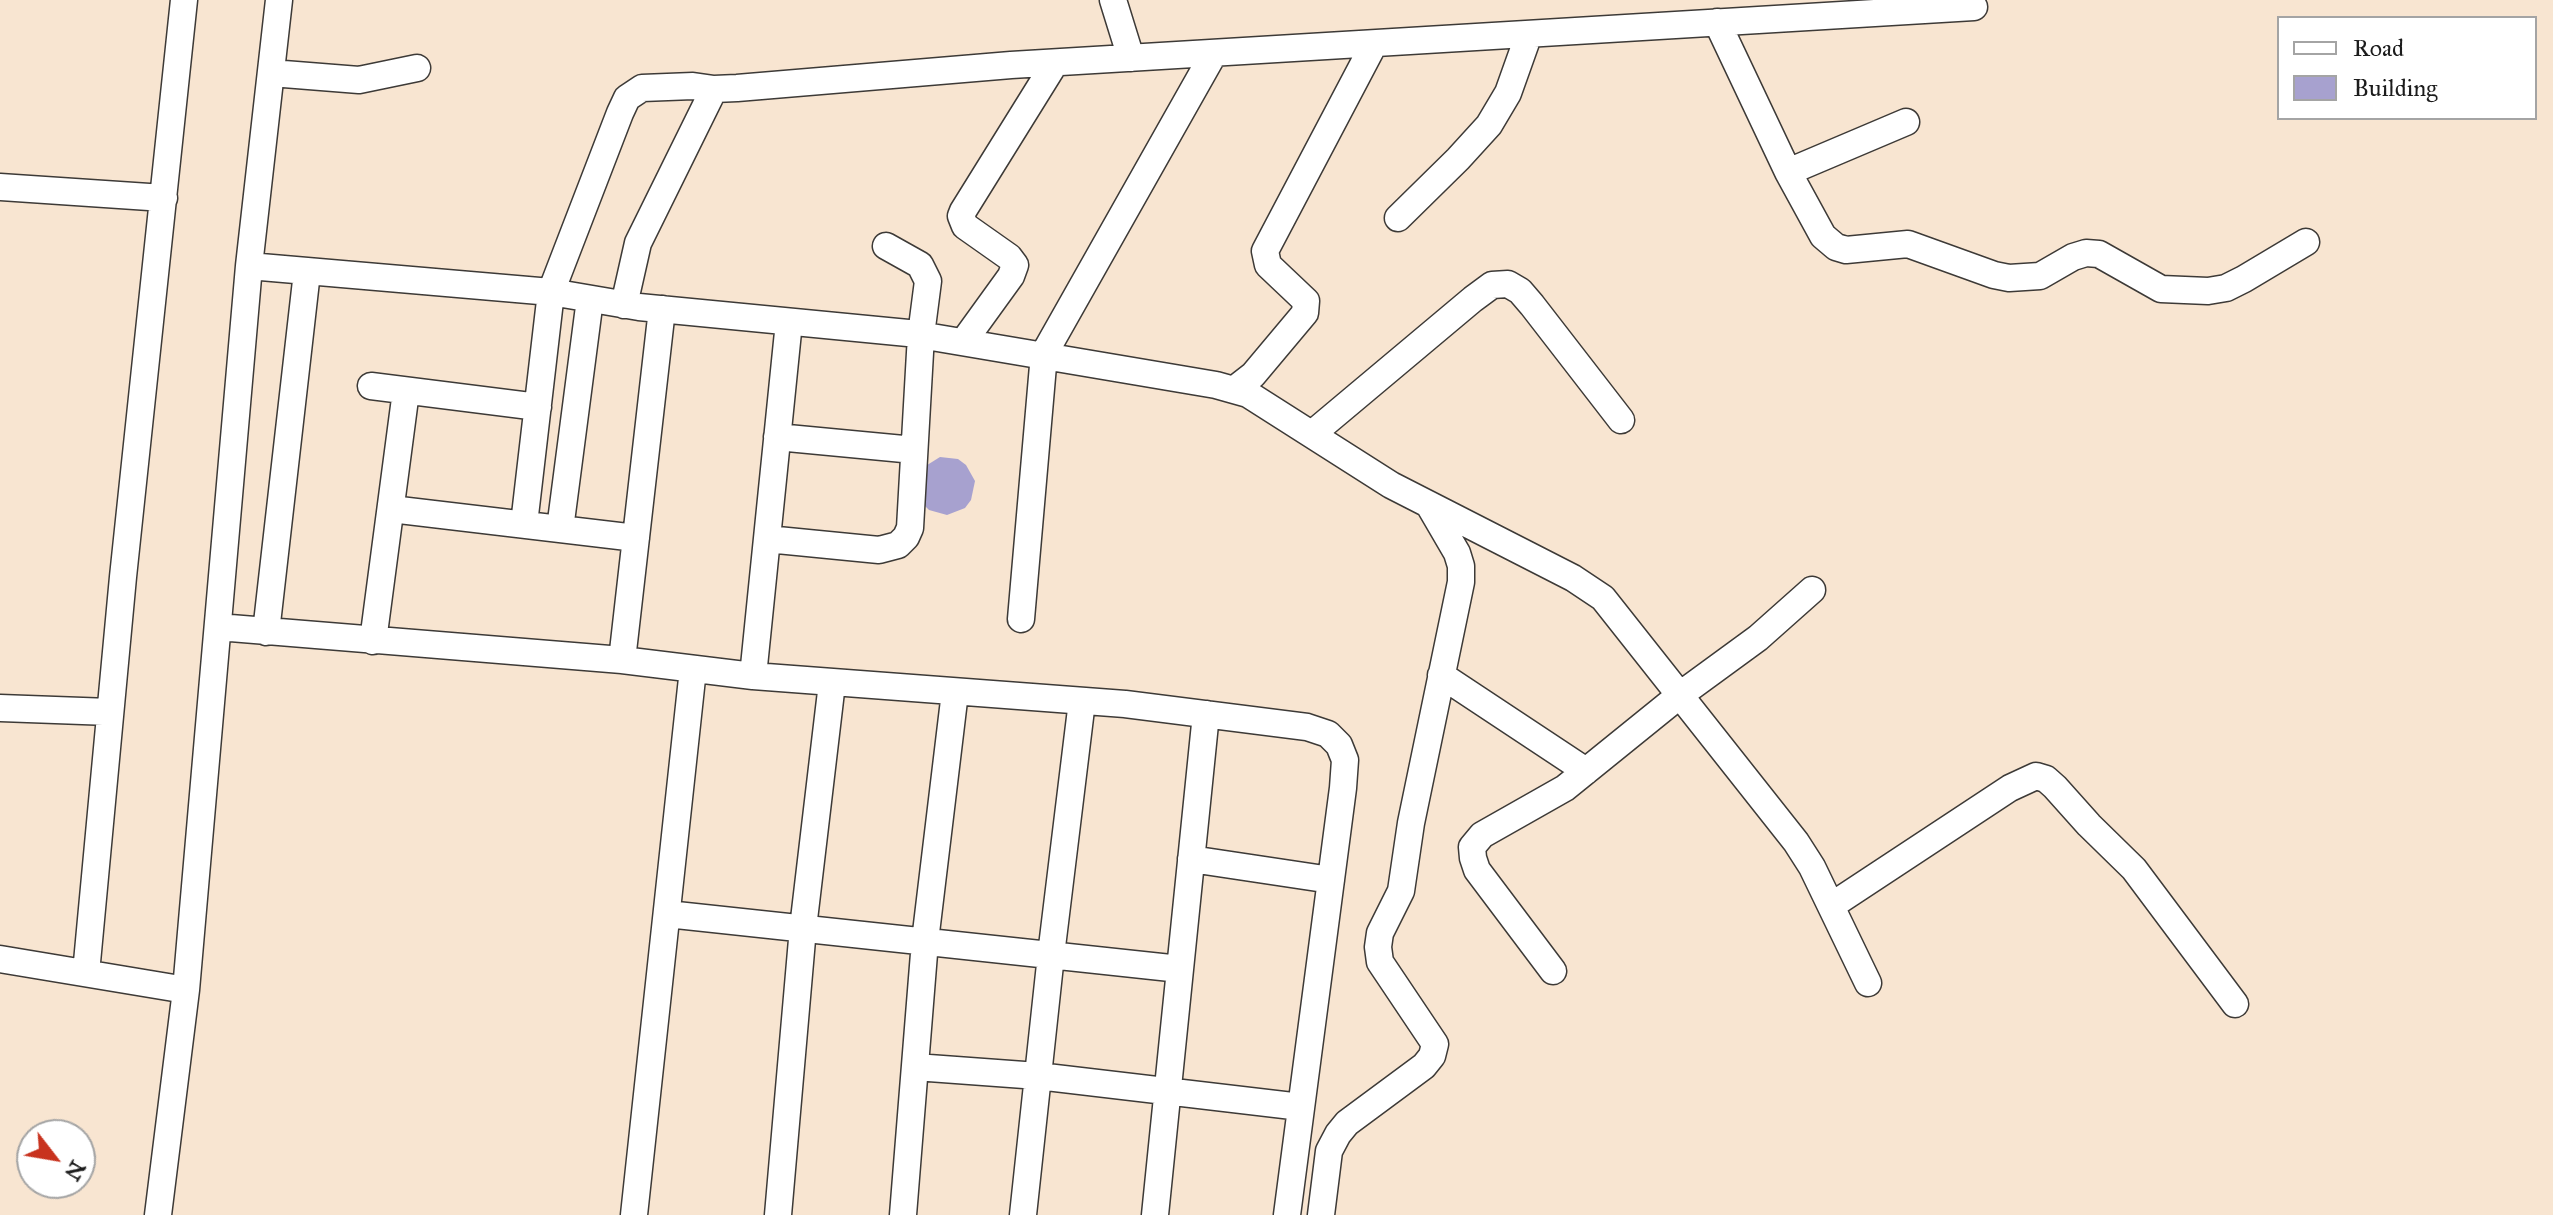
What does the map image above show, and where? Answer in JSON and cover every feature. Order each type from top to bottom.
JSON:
[{"type":"street","points":[[86,973],[184,0]]},
{"type":"street","points":[[158,1215],[186,990],[249,266],[279,0]]},
{"type":"street","points":[[1113,0],[1131,58]]},
{"type":"street","points":[[524,524],[551,292],[627,98],[642,88],[693,86],[714,89],[1131,58],[1974,7]]},
{"type":"street","points":[[1717,22],[1788,172],[1823,236],[1836,247],[1846,250],[1908,244],[2009,278],[2040,276],[2073,257],[2086,253],[2099,254],[2161,289],[2208,291],[2226,288],[2306,242]]},
{"type":"street","points":[[1398,218],[1489,125],[1508,93],[1529,34]]},
{"type":"street","points":[[1235,389],[1253,375],[1308,307],[1306,301],[1268,265],[1265,251],[1374,44]]},
{"type":"street","points":[[1021,619],[1044,354],[1214,53]]},
{"type":"street","points":[[964,341],[1011,276],[1015,265],[1009,257],[965,226],[961,216],[966,203],[1055,63]]},
{"type":"street","points":[[271,73],[359,80],[417,68]]},
{"type":"street","points":[[624,305],[638,243],[714,89]]},
{"type":"street","points":[[1788,172],[1906,122]]},
{"type":"street","points":[[0,187],[164,198]]},
{"type":"street","points":[[767,539],[879,550],[898,545],[910,528],[921,335],[928,281],[920,265],[886,246]]},
{"type":"street","points":[[249,266],[551,292],[624,305],[921,335],[1235,389],[1260,400],[1365,469],[1573,578],[1603,598],[1796,842],[1868,983]]},
{"type":"street","points":[[266,632],[307,272]]},
{"type":"street","points":[[1312,434],[1473,299],[1492,285],[1508,284],[1520,291],[1532,305],[1621,420]]},
{"type":"street","points":[[560,529],[590,299]]},
{"type":"street","points":[[622,660],[662,309]]},
{"type":"street","points":[[753,676],[789,322]]},
{"type":"street","points":[[371,386],[538,407]]},
{"type":"street","points":[[373,641],[406,391]]},
{"type":"street","points":[[777,437],[914,450]]},
{"type":"street","points":[[1321,1215],[1329,1151],[1338,1134],[1347,1123],[1424,1066],[1432,1056],[1435,1044],[1380,962],[1378,947],[1380,933],[1401,891],[1411,823],[1461,582],[1457,553],[1429,505]]},
{"type":"street","points":[[391,509],[636,538]]},
{"type":"street","points":[[1553,971],[1477,870],[1472,847],[1482,835],[1565,788],[1680,695],[1758,638],[1812,590]]},
{"type":"street","points":[[218,627],[622,660],[832,683],[1082,701],[1307,727],[1328,734],[1339,745],[1345,760],[1287,1215]]},
{"type":"street","points":[[634,1215],[693,669]]},
{"type":"street","points":[[1441,675],[1586,771]]},
{"type":"street","points":[[778,1215],[803,928],[832,683]]},
{"type":"street","points":[[903,1215],[925,941],[955,692]]},
{"type":"street","points":[[1023,1215],[1082,701]]},
{"type":"street","points":[[0,708],[110,712]]},
{"type":"street","points":[[1155,1215],[1206,714]]},
{"type":"street","points":[[1831,906],[2010,788],[2036,776],[2046,779],[2055,787],[2134,869],[2235,1004]]},
{"type":"street","points":[[1191,859],[1331,880]]},
{"type":"street","points":[[667,914],[1180,969]]},
{"type":"street","points":[[0,959],[186,990]]},
{"type":"street","points":[[915,1067],[1038,1076],[1301,1107]]},
{"type":"building","points":[[940,457],[958,459],[966,465],[975,481],[971,500],[965,508],[947,515],[929,510],[922,503],[924,467]]}]
